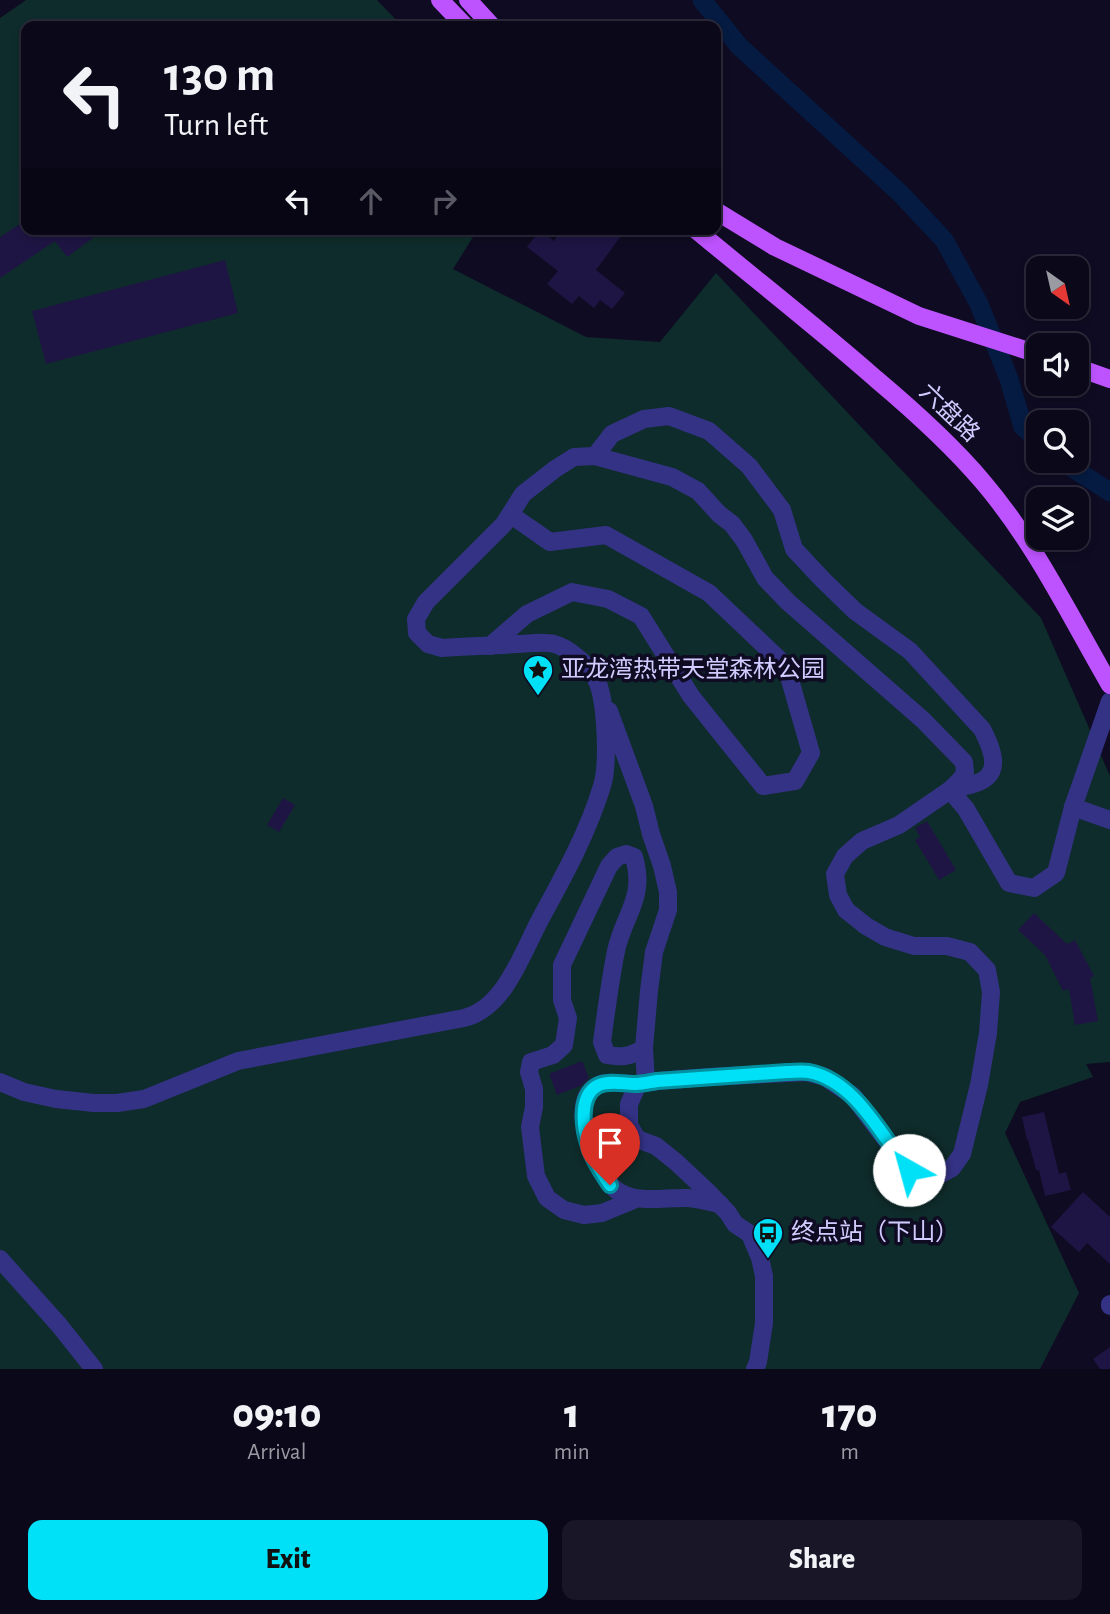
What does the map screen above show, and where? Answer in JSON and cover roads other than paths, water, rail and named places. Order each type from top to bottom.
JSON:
[{"type":"main road","points":[[440,0],[460,21]]},
{"type":"main road","points":[[468,0],[487,21]]},
{"type":"main road","points":[[721,214],[775,247],[919,316],[1026,350]]},
{"type":"main road","name":"六盘路","points":[[702,235],[842,349],[957,453],[1007,511],[1110,685]]},
{"type":"main road","points":[[1089,372],[1110,379]]},
{"type":"street","points":[[596,456],[612,434],[643,419],[669,416],[709,431],[749,466],[782,510],[794,549],[855,611],[909,651],[982,729],[989,742],[995,765],[989,777],[972,786],[951,789]]},
{"type":"street","points":[[636,1199],[610,1185],[589,1148],[584,1108],[587,1094],[599,1085],[642,1084],[708,1077],[807,1072],[825,1077],[853,1096],[909,1170],[929,1176],[939,1175],[952,1168],[962,1154],[971,1122],[988,1032],[991,992],[987,970],[970,953],[947,946],[914,946],[885,937],[866,926],[846,910],[838,895],[835,874],[845,856],[862,841],[899,825],[951,789],[965,773],[964,762],[923,720],[788,602],[765,578],[732,524],[698,491],[672,477],[596,456],[574,457],[523,494],[505,524],[426,601],[416,619],[417,633],[428,644],[442,648],[554,644],[582,660],[597,680],[632,770],[668,892],[668,910],[654,953],[651,972],[642,1084],[629,1104],[629,1125],[637,1139],[656,1146],[720,1204],[735,1224],[750,1234],[764,1276],[764,1323],[755,1369]]},
{"type":"street","points":[[490,646],[527,614],[572,592],[608,599],[641,616],[691,696],[763,786],[795,781],[811,753],[786,666],[709,593],[606,535],[550,542],[511,515]]},
{"type":"street","points":[[0,1082],[24,1092],[56,1099],[117,1103],[144,1099],[238,1061],[476,1015],[496,999],[513,973],[572,862],[603,783],[606,762],[603,708],[597,680]]},
{"type":"street","points":[[951,789],[966,809],[1009,883],[1034,888],[1056,873],[1073,807],[1110,701]]},
{"type":"street","points":[[1073,807],[1110,820]]},
{"type":"street","points":[[645,1048],[627,1056],[617,1057],[607,1055],[602,1042],[617,948],[638,887],[634,857],[626,854],[617,857],[609,866],[562,965],[562,1000],[568,1018],[564,1045],[553,1055],[531,1062],[529,1072],[534,1089],[534,1107],[530,1127],[536,1176],[547,1198],[564,1210],[584,1214],[602,1213],[636,1199],[691,1198],[720,1204]]},
{"type":"street","points":[[0,1073],[24,1092]]},
{"type":"street","points":[[0,1259],[60,1325],[94,1369]]},
{"type":"waterway","points":[[702,0],[719,21]]},
{"type":"waterway","points":[[721,24],[739,46],[901,194],[944,240],[979,304],[1026,430]]},
{"type":"waterway","points":[[1080,473],[1110,492]]},
{"type":"place","name":"亚龙湾热带天堂森林公园","points":[[538,697]]},
{"type":"place","name":"终点站（下山）","points":[[768,1260]]}]
